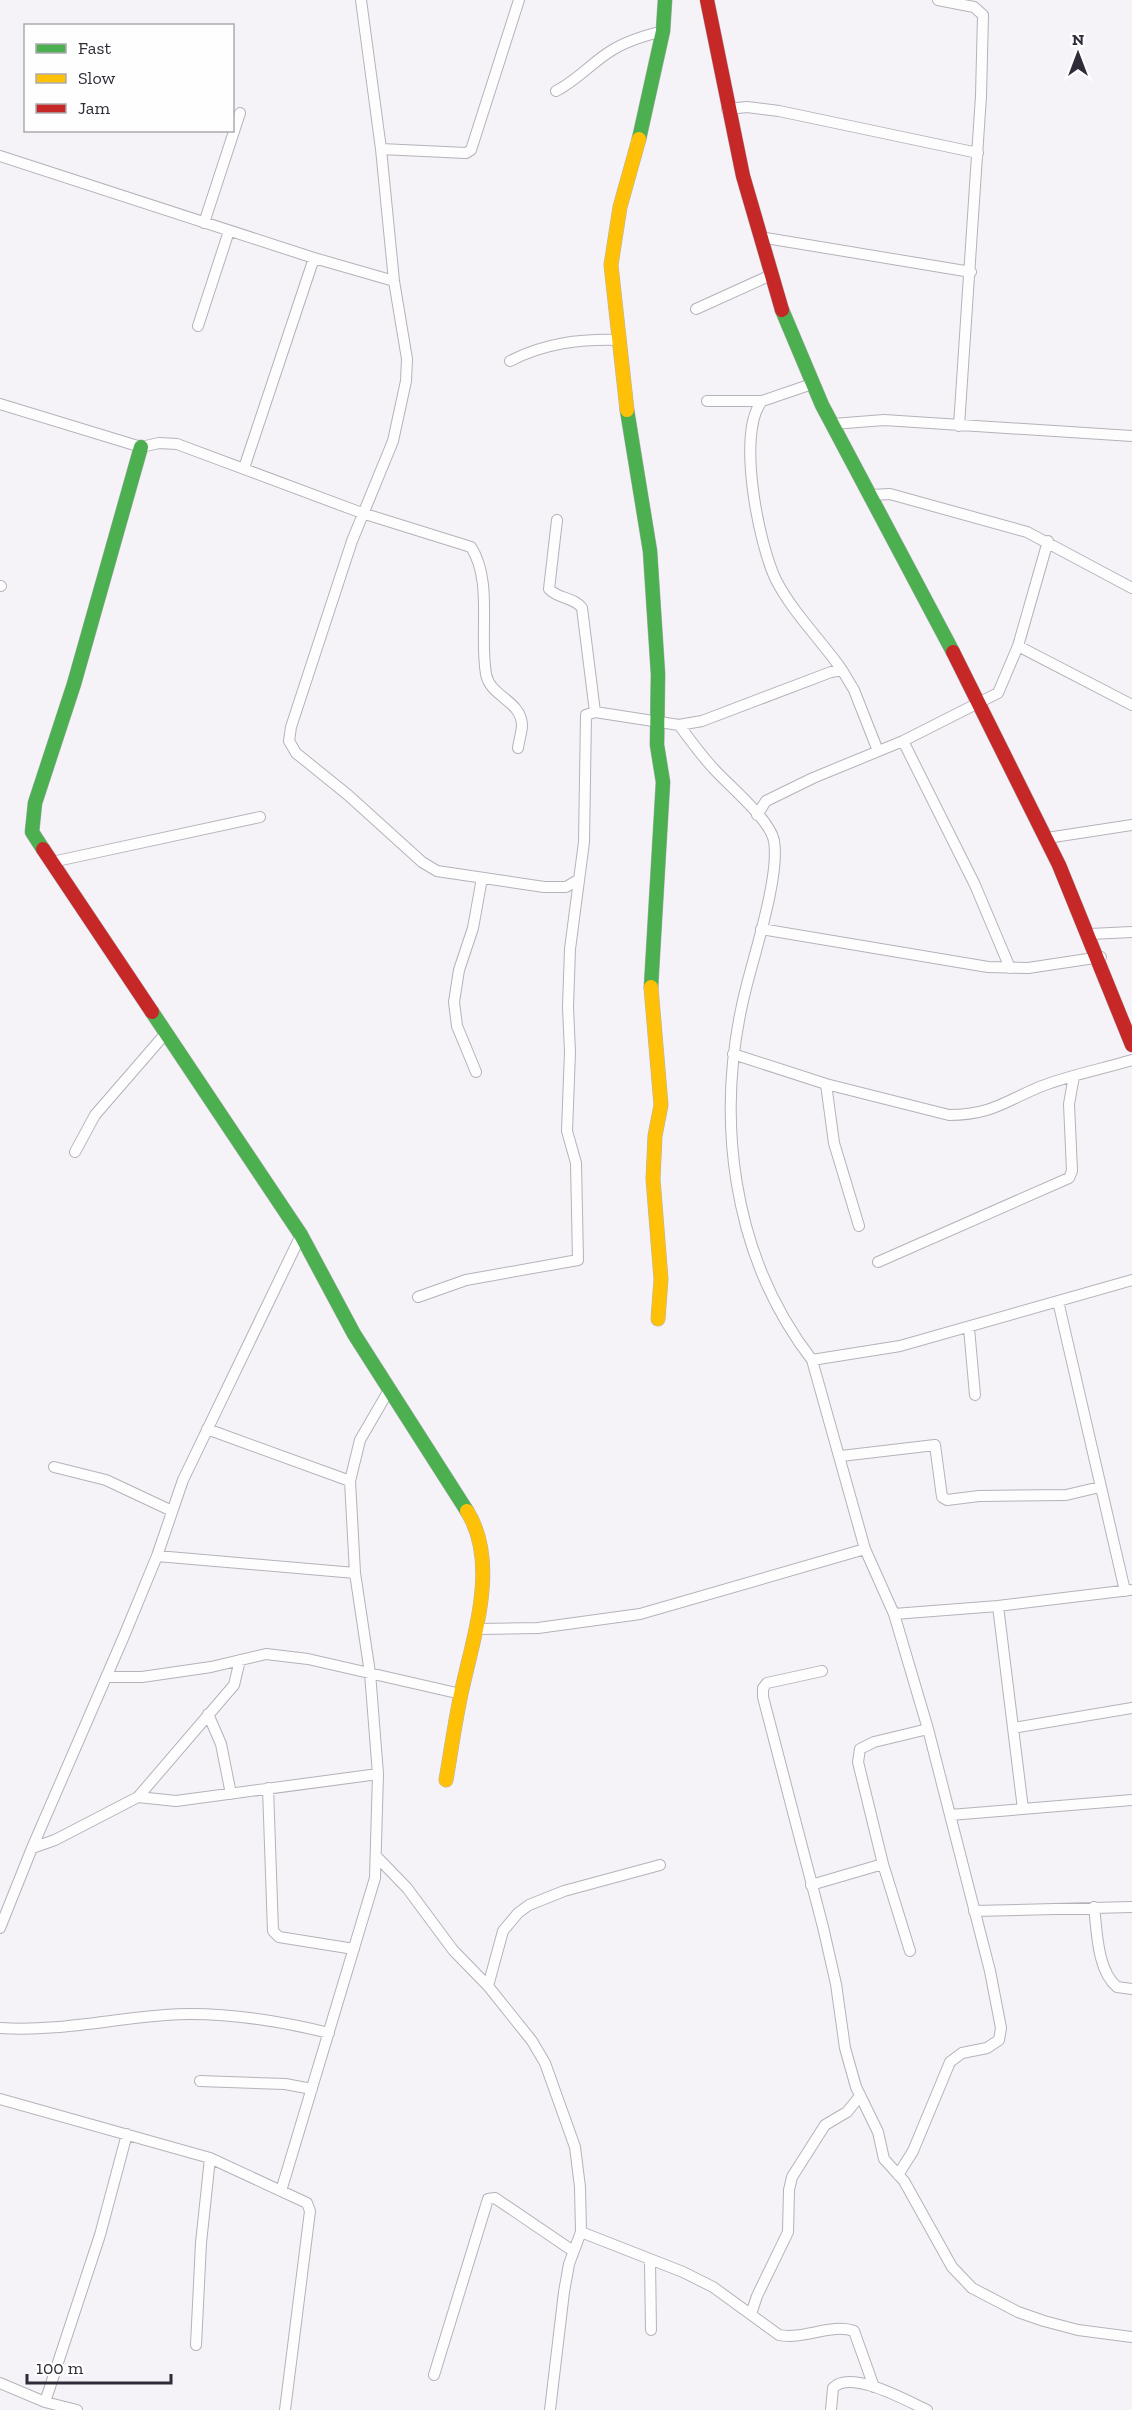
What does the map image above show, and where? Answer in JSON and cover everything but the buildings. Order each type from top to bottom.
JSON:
[{"type":"street","points":[[361,0],[381,149],[394,281],[407,359],[406,381],[393,441],[362,513],[291,727],[291,746],[422,862],[438,871],[544,886],[566,887],[578,880]]},
{"type":"street","points":[[381,149],[465,153],[471,150],[519,0]]},
{"type":"street","points":[[658,1318],[661,1279],[655,1225],[654,1168],[655,1136],[661,1105],[651,982],[662,832],[663,782],[657,745],[658,674],[650,551],[629,424],[611,265],[614,236],[663,31],[665,0]]},
{"type":"street","points":[[707,0],[727,109],[760,237],[795,346],[812,384],[981,703],[1047,838],[1101,957],[1132,1044]]},
{"type":"street","points":[[938,0],[974,7],[983,15],[978,153],[959,426]]},
{"type":"street","points":[[556,91],[575,81],[614,49],[644,36],[663,31]]},
{"type":"street","points":[[727,109],[747,107],[779,111],[978,153]]},
{"type":"street","points":[[234,131],[240,113]]},
{"type":"street","points":[[204,222],[234,132]]},
{"type":"street","points":[[0,156],[314,258],[394,281]]},
{"type":"street","points":[[198,327],[229,231]]},
{"type":"street","points":[[760,237],[970,272]]},
{"type":"street","points":[[244,468],[314,258]]},
{"type":"street","points":[[696,309],[771,275]]},
{"type":"street","points":[[510,361],[544,346],[561,342],[619,340]]},
{"type":"street","points":[[707,401],[762,401],[812,384]]},
{"type":"street","points":[[762,401],[753,416],[749,460],[757,508],[775,578],[789,603],[842,670],[854,690],[878,751]]},
{"type":"street","points":[[0,404],[141,447],[159,443],[177,444],[362,513],[471,547],[483,574],[482,625],[487,676],[493,690],[519,712],[522,724],[518,747]]},
{"type":"street","points":[[833,424],[884,420],[1132,436]]},
{"type":"street","points":[[141,447],[121,507],[64,717],[32,818],[32,832],[301,1235],[345,1318],[478,1528],[481,1545],[477,1629],[461,1694],[446,1780]]},
{"type":"street","points":[[871,495],[890,494],[926,502],[1027,532],[1132,588]]},
{"type":"street","points":[[557,520],[549,589],[553,594],[578,603],[582,608],[595,712]]},
{"type":"street","points":[[757,815],[766,801],[813,778],[903,741],[998,693],[1018,646],[1048,542]]},
{"type":"street","points":[[1018,646],[1132,705]]},
{"type":"street","points":[[418,1297],[466,1280],[578,1260],[576,1163],[567,1131],[570,950],[578,880],[582,867],[585,809],[585,720],[589,713],[679,725],[702,721],[831,672],[842,670]]},
{"type":"street","points":[[679,725],[713,768],[741,795],[774,839],[775,855],[761,929],[740,1010],[733,1054],[732,1145],[739,1203],[750,1244],[777,1302],[812,1360],[841,1456],[865,1549],[894,1614],[928,1729],[997,2003],[1001,2028],[999,2040],[993,2046],[962,2053],[950,2062],[913,2151],[898,2175]]},
{"type":"street","points":[[903,741],[975,885],[1010,968]]},
{"type":"street","points":[[741,795],[766,801]]},
{"type":"street","points":[[52,862],[260,817]]},
{"type":"street","points":[[1047,838],[1132,825]]},
{"type":"street","points":[[476,1072],[457,1026],[454,1002],[459,970],[473,928],[482,878]]},
{"type":"street","points":[[761,929],[964,963],[1010,968],[1028,968],[1101,957]]},
{"type":"street","points":[[1090,934],[1132,932]]},
{"type":"street","points":[[75,1152],[95,1115],[166,1033]]},
{"type":"street","points":[[733,1054],[826,1084],[950,1116],[988,1112],[1041,1086],[1132,1060]]},
{"type":"street","points":[[878,1262],[1070,1178],[1072,1171],[1070,1104],[1074,1076]]},
{"type":"street","points":[[826,1084],[834,1143],[859,1226]]},
{"type":"street","points":[[0,1928],[157,1556],[183,1480],[301,1235]]},
{"type":"street","points":[[812,1360],[900,1346],[1132,1280]]},
{"type":"street","points":[[894,1614],[998,1606],[1128,1590],[1100,1487],[1058,1301]]},
{"type":"street","points":[[969,1328],[975,1395]]},
{"type":"street","points":[[282,2191],[375,1878],[378,1774],[370,1672],[355,1573],[350,1481],[360,1440],[389,1390]]},
{"type":"street","points":[[207,1429],[350,1481]]},
{"type":"street","points":[[841,1456],[935,1445],[942,1497],[947,1500],[979,1496],[1066,1495],[1100,1487]]},
{"type":"street","points":[[54,1467],[106,1480],[172,1511]]},
{"type":"street","points":[[477,1629],[538,1628],[640,1614],[865,1549]]},
{"type":"street","points":[[157,1556],[355,1573]]},
{"type":"street","points":[[998,1606],[1023,1809]]},
{"type":"street","points":[[106,1677],[142,1677],[211,1667],[266,1654],[308,1659],[461,1694]]},
{"type":"street","points":[[32,1848],[55,1840],[138,1797],[234,1685],[240,1660]]},
{"type":"street","points":[[822,1671],[767,1683],[763,1688],[836,1984],[845,2048],[862,2100],[879,2132],[884,2159],[915,2201],[938,2246],[961,2279],[972,2288],[1018,2313],[1044,2321],[1078,2330],[1132,2337]]},
{"type":"street","points":[[1013,1728],[1132,1708]]},
{"type":"street","points":[[208,1714],[221,1744],[231,1794]]},
{"type":"street","points":[[910,1951],[883,1864],[858,1762],[860,1749],[874,1742],[928,1729]]},
{"type":"street","points":[[138,1797],[176,1801],[378,1774]]},
{"type":"street","points":[[268,1788],[273,1931],[279,1937],[354,1949]]},
{"type":"street","points":[[950,1815],[1132,1800]]},
{"type":"street","points":[[377,1857],[407,1888],[453,1950],[488,1986],[532,2041],[545,2063],[575,2147],[580,2187],[581,2232],[573,2251],[564,2292],[550,2410]]},
{"type":"street","points":[[811,1885],[883,1864]]},
{"type":"street","points":[[488,1986],[503,1931],[524,1909],[542,1898],[660,1865]]},
{"type":"street","points":[[1094,1907],[1100,1946],[1108,1974],[1117,1987],[1132,1989]]},
{"type":"street","points":[[974,1911],[1132,1907]]},
{"type":"street","points":[[0,2028],[29,2029],[183,2015],[286,2022],[329,2033]]},
{"type":"street","points":[[200,2081],[285,2084],[312,2089]]},
{"type":"street","points":[[0,2098],[210,2158],[307,2203],[310,2211],[285,2410]]},
{"type":"street","points":[[751,2314],[757,2296],[788,2232],[789,2190],[792,2177],[825,2125],[862,2100]]},
{"type":"street","points":[[45,2402],[100,2235],[127,2134]]},
{"type":"street","points":[[196,2345],[201,2243],[210,2158]]},
{"type":"street","points":[[434,2375],[488,2199],[495,2198],[573,2251]]},
{"type":"street","points":[[581,2232],[650,2261],[683,2271],[713,2287],[772,2332],[784,2336],[843,2329],[854,2331],[874,2387]]},
{"type":"street","points":[[650,2261],[651,2330]]},
{"type":"street","points":[[831,2410],[833,2388],[846,2382],[874,2387],[927,2410]]},
{"type":"street","points":[[0,2383],[45,2402],[72,2409]]},
{"type":"traffic: fast","points":[[639,139],[663,31],[665,0]]},
{"type":"traffic: fast","points":[[782,310],[822,405],[953,652]]},
{"type":"traffic: fast","points":[[627,410],[650,551],[658,674],[657,745],[663,782],[651,987]]},
{"type":"traffic: fast","points":[[43,849],[32,832],[35,803],[74,684],[141,447]]},
{"type":"traffic: fast","points":[[152,1012],[301,1235],[354,1334],[467,1511]]},
{"type":"traffic: slow","points":[[627,410],[611,265],[620,207],[639,139]]},
{"type":"traffic: slow","points":[[651,987],[661,1105],[655,1136],[653,1179],[661,1279],[658,1319]]},
{"type":"traffic: slow","points":[[446,1780],[459,1705],[477,1625],[483,1577],[482,1554],[477,1532],[467,1511]]},
{"type":"traffic: jam","points":[[707,0],[743,176],[782,310]]},
{"type":"traffic: jam","points":[[953,652],[1059,865],[1132,1045]]},
{"type":"traffic: jam","points":[[43,849],[152,1012]]}]
